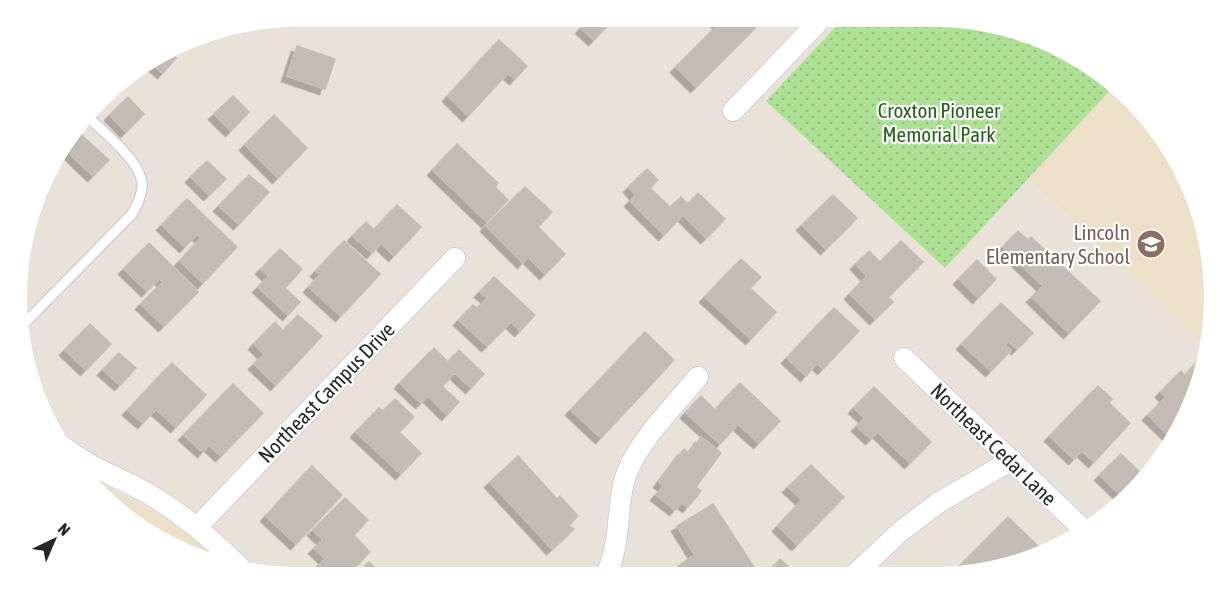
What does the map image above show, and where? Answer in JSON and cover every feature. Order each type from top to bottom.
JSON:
[{"type":"street","points":[[733,111],[813,27]]},
{"type":"street","name":"Northeast Campus Drive","points":[[198,526],[455,258]]},
{"type":"street","name":"Northeast Cedar Lane","points":[[904,358],[1078,525]]},
{"type":"street","points":[[609,567],[615,552],[624,481],[642,445],[698,377]]},
{"type":"street","points":[[81,458],[145,492],[198,526],[232,559]]},
{"type":"street","points":[[863,567],[901,531],[939,503],[1012,460]]},
{"type":"lane","points":[[28,320],[132,214],[139,201],[143,185],[139,172],[124,151],[92,121]]},
{"type":"shaded area","name":"Lincoln Elementary School","points":[[1109,92],[1125,106],[1168,162],[1190,210],[1202,262],[1204,297],[1200,342],[1029,178]]},
{"type":"shaded area","points":[[105,487],[170,520],[209,553],[162,531],[133,511]]},
{"type":"green space","name":"Croxton Pioneer Memorial Park","points":[[836,27],[934,27],[969,29],[1004,36],[1021,41],[1069,63],[1109,92],[945,268],[766,101]]},
{"type":"building","points":[[582,27],[606,27],[594,40]]},
{"type":"building","points":[[716,27],[756,27],[696,87],[676,67]]},
{"type":"building","points":[[499,40],[527,66],[515,79],[508,73],[468,116],[448,96]]},
{"type":"building","points":[[297,46],[335,59],[325,89],[287,76]]},
{"type":"building","points":[[175,57],[176,58],[163,73],[156,67]]},
{"type":"building","points":[[233,96],[249,112],[231,131],[214,114]]},
{"type":"building","points":[[128,97],[144,114],[126,132],[110,115]]},
{"type":"building","points":[[274,115],[307,148],[278,178],[245,145]]},
{"type":"building","points":[[82,135],[109,160],[93,176],[69,153]]},
{"type":"building","points":[[457,144],[498,183],[495,187],[508,200],[487,222],[433,170]]},
{"type":"building","points":[[207,161],[226,179],[209,195],[191,177]]},
{"type":"building","points":[[647,169],[658,180],[650,188],[670,207],[681,197],[688,204],[698,193],[725,219],[706,238],[683,215],[664,235],[630,201],[636,195],[629,187]]},
{"type":"building","points":[[249,175],[269,192],[239,224],[219,206]]},
{"type":"building","points":[[525,187],[552,212],[538,227],[565,254],[545,274],[528,257],[523,263],[486,226]]},
{"type":"building","points":[[833,195],[857,218],[826,249],[802,225]]},
{"type":"building","points":[[187,199],[237,247],[203,283],[180,261],[201,238],[197,234],[185,247],[162,225]]},
{"type":"building","points":[[397,205],[421,227],[394,256],[381,243],[372,253],[353,236],[366,222],[374,230]]},
{"type":"building","points":[[1018,231],[1028,240],[1031,237],[1100,301],[1069,333],[1032,297],[1043,286],[1003,247]]},
{"type":"building","points":[[344,241],[380,274],[341,316],[309,287],[320,275],[316,271]]},
{"type":"building","points":[[901,241],[923,262],[888,297],[893,302],[875,319],[850,294],[867,276],[856,264],[869,251],[880,262]]},
{"type":"building","points":[[149,243],[198,292],[164,326],[141,304],[163,282],[160,278],[147,291],[124,269]]},
{"type":"building","points":[[280,249],[302,269],[285,288],[300,302],[288,315],[258,287],[269,276],[261,269]]},
{"type":"building","points":[[741,259],[761,277],[750,288],[776,312],[751,339],[705,297]]},
{"type":"building","points":[[977,260],[996,279],[978,298],[959,279]]},
{"type":"building","points":[[494,277],[535,315],[520,331],[511,322],[487,346],[459,320],[473,305],[478,309],[487,298],[480,292]]},
{"type":"building","points":[[1001,303],[1033,333],[1017,349],[1008,341],[1005,345],[1011,350],[991,371],[962,344]]},
{"type":"building","points":[[834,308],[859,331],[823,369],[817,363],[806,376],[787,358]]},
{"type":"building","points":[[298,315],[322,336],[276,385],[254,364],[264,354],[254,344],[275,322],[283,331]]},
{"type":"building","points":[[90,324],[111,344],[86,370],[65,350]]},
{"type":"building","points":[[645,332],[674,360],[601,438],[571,410]]},
{"type":"building","points":[[434,348],[448,362],[459,350],[484,374],[471,388],[455,373],[442,386],[459,402],[447,415],[428,396],[421,403],[400,383]]},
{"type":"building","points":[[119,353],[136,368],[120,385],[103,370]]},
{"type":"building","points":[[172,363],[206,395],[176,427],[156,409],[143,423],[128,410]]},
{"type":"building","points":[[1196,364],[1190,384],[1167,433],[1148,415],[1166,397],[1161,392],[1181,371],[1185,376]]},
{"type":"building","points":[[740,383],[780,421],[759,443],[738,424],[720,444],[686,413],[701,396],[715,410]]},
{"type":"building","points":[[233,384],[263,413],[221,456],[209,445],[203,452],[184,435]]},
{"type":"building","points":[[1098,386],[1112,399],[1109,403],[1130,423],[1094,462],[1082,451],[1074,459],[1050,436]]},
{"type":"building","points":[[874,387],[931,442],[910,463],[878,432],[871,439],[857,426],[865,418],[854,408]]},
{"type":"building","points":[[395,399],[414,417],[399,432],[421,453],[401,474],[356,432],[379,408],[383,411]]},
{"type":"building","points":[[701,437],[721,453],[696,487],[701,491],[688,507],[682,502],[675,510],[656,495],[664,486],[659,482],[684,449],[689,453]]},
{"type":"building","points":[[1121,454],[1140,472],[1119,493],[1100,475]]},
{"type":"building","points":[[518,456],[557,499],[560,496],[578,516],[569,525],[574,529],[552,549],[490,482]]},
{"type":"building","points":[[811,465],[844,497],[797,545],[778,526],[802,500],[788,487]]},
{"type":"building","points":[[312,466],[342,495],[296,544],[266,516]]},
{"type":"building","points":[[345,498],[368,520],[354,535],[370,552],[355,567],[321,567],[319,565],[325,559],[314,548],[323,540],[313,530]]},
{"type":"building","points":[[713,504],[754,567],[679,567],[695,555],[677,526]]},
{"type":"building","points":[[1008,517],[1038,546],[1004,558],[960,566]]},
{"type":"building","points":[[780,559],[788,567],[773,567]]},
{"type":"building","points":[[369,562],[374,567],[364,567]]},
{"type":"place","name":"Lincoln Elementary School","points":[[1151,244]]}]
